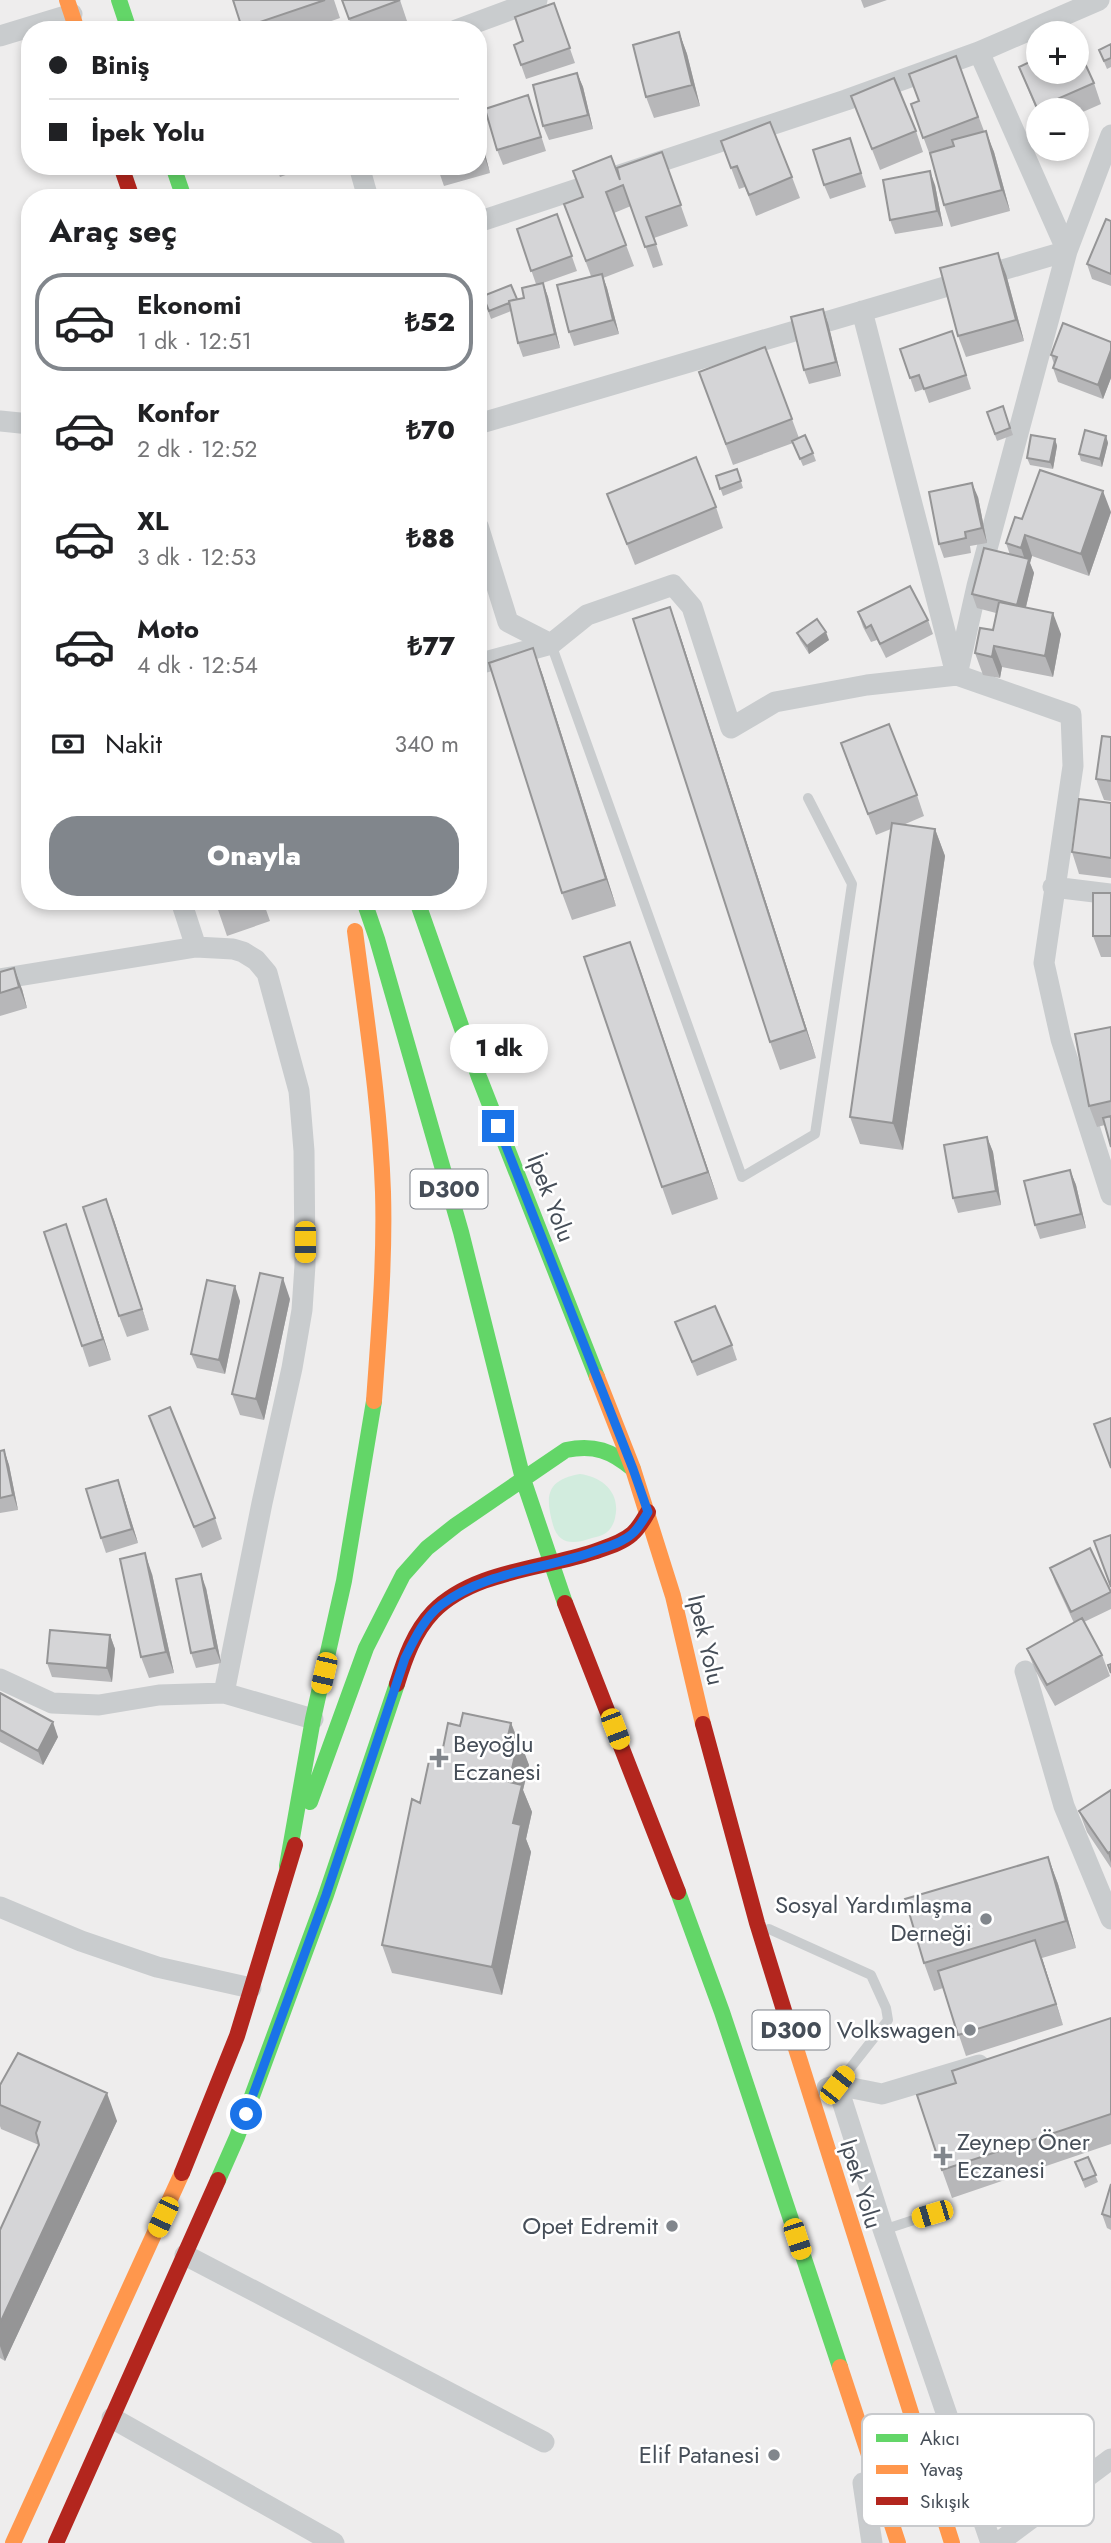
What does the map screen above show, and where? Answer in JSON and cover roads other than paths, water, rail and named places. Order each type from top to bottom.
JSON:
[{"type":"main road","points":[[119,0],[126,21]]},
{"type":"main road","points":[[287,1866],[313,1719],[361,1493],[373,1412],[383,1268],[383,1191],[371,1055],[351,910]]},
{"type":"main road","name":"D300","points":[[367,910],[461,1232],[523,1479]]},
{"type":"main road","name":"İpek Yolu","points":[[420,910],[479,1077],[633,1469]]},
{"type":"main road","points":[[13,2543],[175,2192],[229,2058],[287,1866],[366,1647],[385,1607],[403,1575],[427,1548],[456,1525],[566,1450],[584,1445],[606,1450],[633,1469],[648,1512],[640,1526],[617,1543],[552,1566],[500,1576],[466,1590],[440,1606],[424,1623],[405,1658],[326,1895],[232,2149],[55,2543]]},
{"type":"main road","points":[[523,1479],[552,1566]]},
{"type":"main road","name":"Ipek Yolu","points":[[648,1512],[673,1596],[710,1755],[757,1923],[810,2093],[869,2235],[917,2414]]},
{"type":"main road","name":"D300","points":[[552,1566],[722,2012],[862,2434]]},
{"type":"main road","name":"D300","points":[[892,2526],[898,2543]]},
{"type":"main road","name":"Ipek Yolu","points":[[947,2526],[952,2543]]},
{"type":"street","points":[[480,21],[537,0]]},
{"type":"street","points":[[487,219],[846,100],[979,52],[1099,0]]},
{"type":"street","points":[[51,21],[72,15]]},
{"type":"street","points":[[0,36],[21,30]]},
{"type":"street","points":[[979,52],[1067,251]]},
{"type":"street","points":[[957,675],[977,586],[1067,251],[1111,135]]},
{"type":"street","points":[[487,421],[1067,251]]},
{"type":"street","points":[[862,311],[957,675]]},
{"type":"street","points":[[0,421],[21,423]]},
{"type":"street","points":[[487,555],[508,622],[551,644]]},
{"type":"street","points":[[487,662],[551,644],[587,615],[673,585],[692,607],[731,728],[775,702],[867,685],[957,675],[1071,715],[1073,766],[1053,887],[1044,963],[1061,1039],[1111,1195]]},
{"type":"street","points":[[1053,887],[1111,894]]},
{"type":"street","points":[[184,910],[196,947]]},
{"type":"street","points":[[0,979],[196,947],[226,948],[243,952],[256,960],[267,973],[299,1091],[304,1151],[305,1265],[302,1310],[292,1368],[224,1693]]},
{"type":"street","points":[[1025,1671],[1064,1806],[1111,1919]]},
{"type":"street","points":[[0,1679],[52,1703],[99,1704],[187,1692],[224,1693],[313,1719]]},
{"type":"street","points":[[0,1907],[81,1941],[157,1967],[251,1988]]},
{"type":"street","points":[[810,2093],[837,2085],[882,2094],[997,2059]]},
{"type":"street","points":[[837,2085],[869,2235],[940,2414]]},
{"type":"street","points":[[185,2255],[544,2442]]},
{"type":"street","points":[[848,2391],[862,2480]]},
{"type":"street","points":[[112,2418],[334,2543]]},
{"type":"street","points":[[1094,2472],[1111,2459]]},
{"type":"street","points":[[984,2526],[991,2543]]},
{"type":"street","points":[[999,2543],[1022,2526]]},
{"type":"lane","points":[[551,644],[742,1177],[815,1134],[852,884],[808,798]]},
{"type":"lane","points":[[757,1923],[871,1975],[886,2008],[888,2020],[837,2085]]},
{"type":"lane","points":[[869,2235],[932,2214]]},
{"type":"place","name":"Beyoğlu Eczanesi","points":[[439,1758]]},
{"type":"place","name":"Sosyal Yardımlaşma Derneği","points":[[986,1919]]},
{"type":"place","name":"Volkswagen","points":[[970,2030]]},
{"type":"place","name":"Zeynep Öner Eczanesi","points":[[943,2156]]},
{"type":"place","name":"Opet Edremit","points":[[672,2226]]},
{"type":"place","name":"Elif Patanesi","points":[[774,2455]]}]
